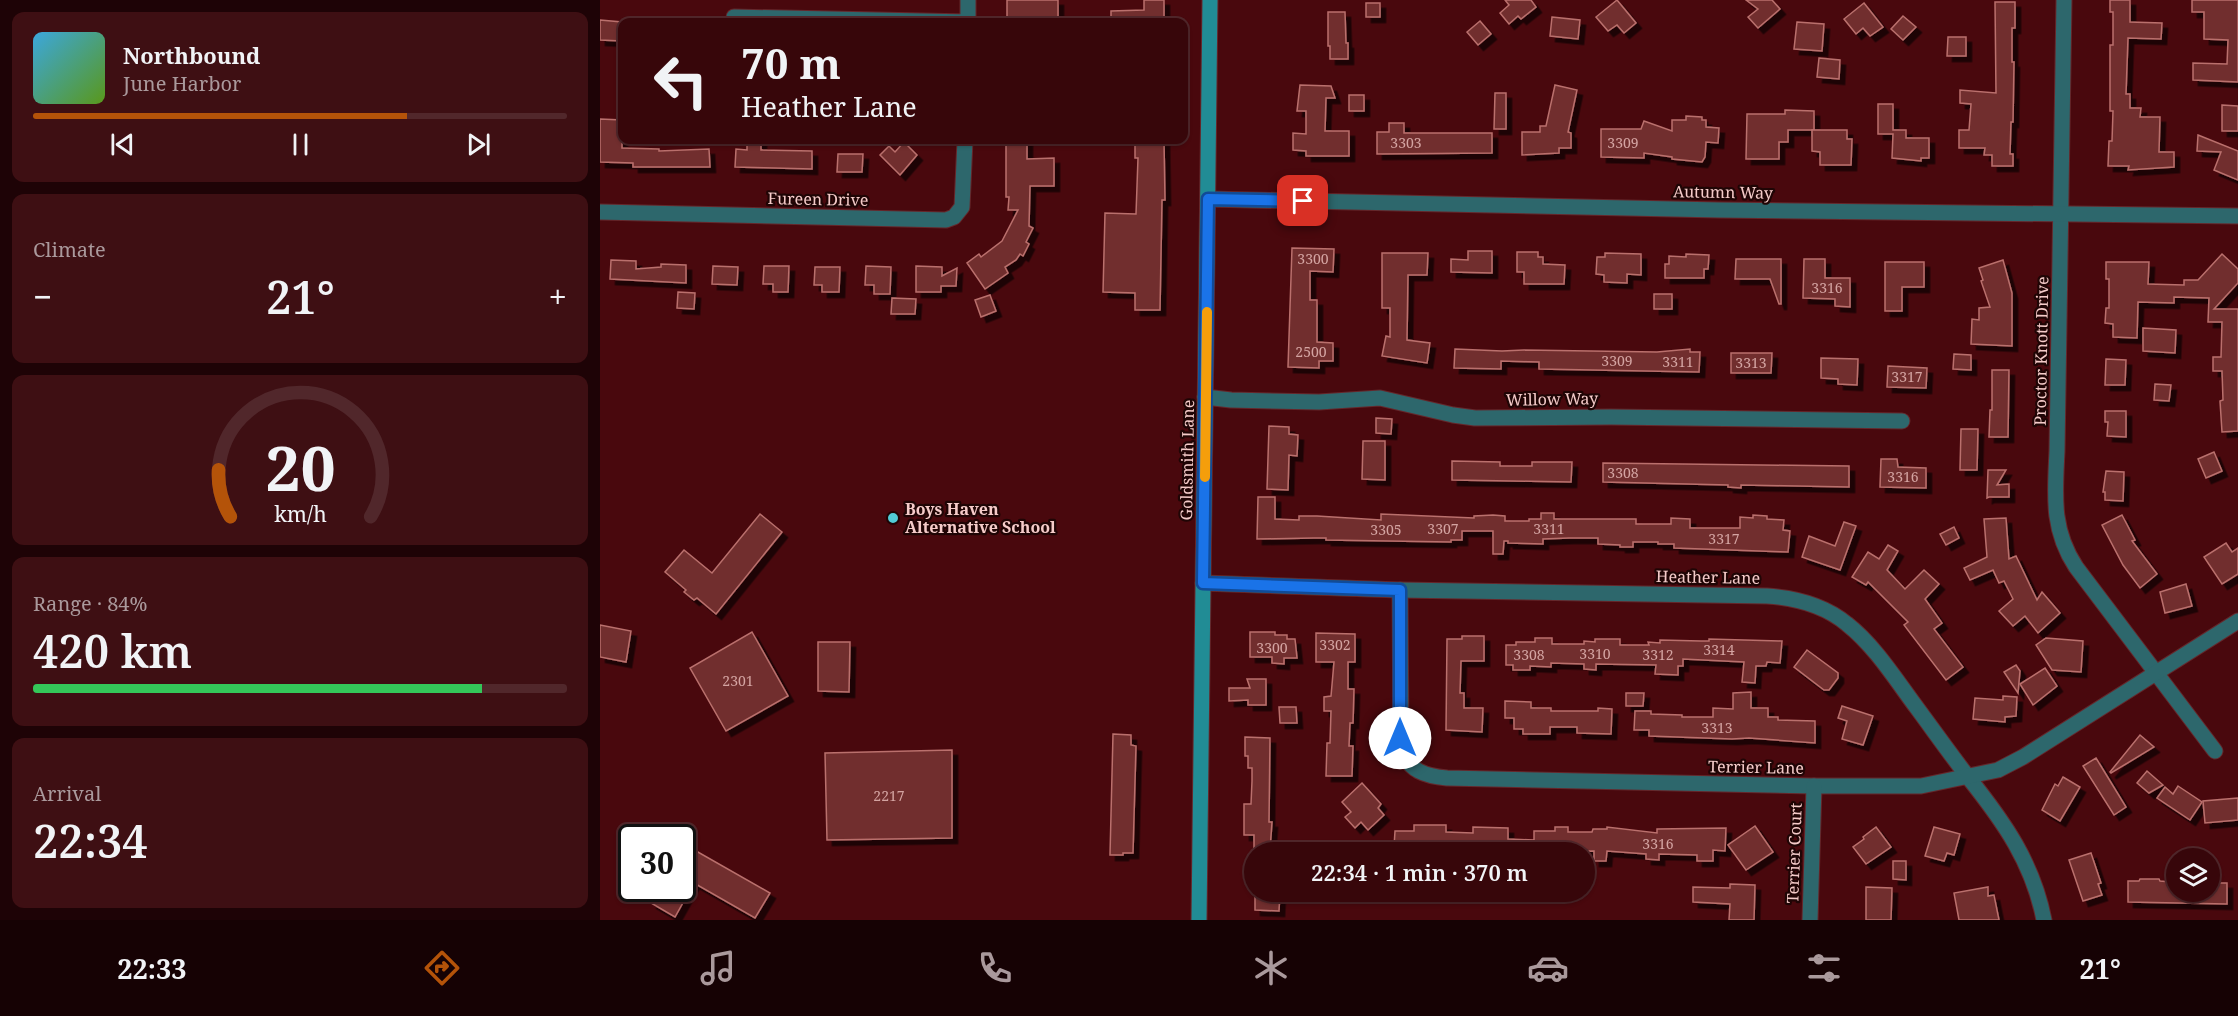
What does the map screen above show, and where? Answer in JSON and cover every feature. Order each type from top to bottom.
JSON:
[{"type":"street","points":[[968,0],[968,18]]},
{"type":"street","name":"Goldsmith Lane","points":[[1199,920],[1210,0]]},
{"type":"street","name":"Proctor Knott Drive","points":[[2064,0],[2056,522],[2069,556],[2215,751]]},
{"type":"street","points":[[734,17],[781,18]]},
{"type":"street","name":"Fureen Drive","points":[[600,212],[946,220],[954,217],[962,207],[965,144]]},
{"type":"street","name":"Autumn Way","points":[[1208,199],[1719,210],[2238,216]]},
{"type":"street","name":"Willow Way","points":[[1205,398],[1319,402],[1380,398],[1474,418],[1611,417],[1902,421]]},
{"type":"street","name":"Heather Lane","points":[[1203,583],[1400,590],[1767,596],[1809,603],[1832,613],[1861,636],[1985,797],[2029,866],[2038,890],[2044,920]]},
{"type":"street","name":"Terrier Lane","points":[[1400,590],[1401,749],[1412,768],[1428,777],[1447,778],[1814,786],[1921,786],[1969,778],[1998,770],[2023,757],[2238,621]]},
{"type":"street","name":"Terrier Court","points":[[1810,920],[1814,786]]},
{"type":"building","points":[[1007,0],[1058,0],[1058,18],[1007,18]]},
{"type":"building","points":[[1144,0],[1164,0],[1164,18],[1111,18],[1111,11],[1144,10]]},
{"type":"building","points":[[1505,0],[1531,0],[1536,7],[1521,19],[1518,16],[1509,24],[1500,13],[1509,5]]},
{"type":"building","points":[[1617,0],[1636,23],[1624,33],[1617,25],[1608,31],[1596,17]]},
{"type":"building","points":[[1746,0],[1772,0],[1780,9],[1758,28],[1748,17],[1758,9]]},
{"type":"building","points":[[2110,0],[2130,0],[2130,22],[2162,23],[2161,39],[2128,38],[2126,94],[2130,94],[2130,108],[2141,108],[2140,117],[2160,117],[2159,152],[2174,152],[2174,167],[2128,170],[2129,166],[2108,166],[2113,111],[2110,111],[2110,45],[2113,45],[2113,12],[2110,12]]},
{"type":"building","points":[[2192,0],[2238,0],[2238,82],[2193,80],[2193,63],[2227,64],[2228,40],[2204,39],[2204,12],[2192,12]]},
{"type":"building","points":[[1995,2],[2015,2],[2015,28],[2012,28],[2012,62],[2014,62],[2010,154],[2013,154],[2013,166],[1992,166],[1992,155],[1984,155],[1985,148],[1959,148],[1959,130],[1969,130],[1971,104],[1960,103],[1960,90],[1996,93]]},
{"type":"building","points":[[1366,3],[1380,3],[1380,17],[1366,17]]},
{"type":"building","points":[[1864,3],[1883,27],[1870,36],[1863,28],[1856,34],[1844,19]]},
{"type":"building","points":[[1328,12],[1345,12],[1348,59],[1330,59]]},
{"type":"building","points":[[1903,16],[1916,27],[1903,40],[1891,29]]},
{"type":"building","points":[[1552,17],[1580,20],[1578,39],[1550,36]]},
{"type":"building","points":[[600,20],[618,22],[618,41],[600,40]]},
{"type":"building","points":[[1480,21],[1491,34],[1478,45],[1467,32]]},
{"type":"building","points":[[1797,22],[1824,24],[1822,51],[1794,49]]},
{"type":"building","points":[[1948,37],[1966,37],[1966,56],[1947,56]]},
{"type":"building","points":[[1819,58],[1840,60],[1839,79],[1817,77]]},
{"type":"building","points":[[1300,85],[1331,86],[1335,98],[1326,98],[1325,131],[1349,131],[1349,156],[1306,156],[1306,151],[1293,150],[1293,133],[1306,134],[1306,111],[1297,111]]},
{"type":"building","points":[[1555,85],[1577,90],[1568,132],[1571,133],[1571,148],[1559,148],[1559,153],[1522,155],[1522,132],[1540,132],[1540,126],[1546,126]]},
{"type":"building","points":[[1495,93],[1506,93],[1506,129],[1494,129]]},
{"type":"building","points":[[1349,95],[1364,95],[1364,111],[1349,111]]},
{"type":"building","points":[[1878,104],[1893,104],[1893,130],[1906,130],[1906,138],[1929,138],[1929,158],[1921,158],[1921,161],[1892,158],[1893,134],[1878,134]]},
{"type":"building","points":[[2222,105],[2238,106],[2238,131],[2222,131]]},
{"type":"building","points":[[1785,110],[1814,111],[1814,130],[1788,130],[1788,142],[1779,142],[1779,159],[1746,159],[1747,114],[1785,114]]},
{"type":"building","points":[[1686,116],[1702,117],[1702,120],[1706,120],[1706,127],[1719,128],[1718,143],[1706,142],[1705,157],[1702,162],[1644,153],[1644,158],[1601,157],[1601,129],[1641,129],[1644,121],[1672,131],[1672,120],[1686,120]]},
{"type":"building","points":[[600,119],[618,120],[618,144],[622,144],[622,148],[659,149],[659,151],[709,149],[710,167],[633,167],[633,163],[600,162]]},
{"type":"building","points":[[1389,123],[1404,123],[1404,133],[1492,133],[1492,153],[1377,154],[1377,132],[1389,132]]},
{"type":"building","points":[[1812,130],[1847,130],[1847,139],[1852,139],[1851,165],[1820,165],[1820,152],[1812,151]]},
{"type":"building","points":[[2198,135],[2238,151],[2238,180],[2214,170],[2221,152],[2197,151]]},
{"type":"building","points":[[747,144],[761,144],[761,150],[812,151],[812,169],[735,167],[736,149],[747,150]]},
{"type":"building","points":[[902,144],[906,144],[917,155],[900,175],[880,155],[889,146],[895,152]]},
{"type":"building","points":[[1006,144],[1027,144],[1027,159],[1054,158],[1054,186],[1030,186],[1029,226],[1033,228],[1026,242],[1029,244],[1023,256],[1020,254],[1016,260],[1005,267],[1008,273],[985,289],[967,263],[979,254],[981,257],[1002,241],[1018,210],[1008,210],[1009,197],[1006,197]]},
{"type":"building","points":[[1135,144],[1164,144],[1165,200],[1162,200],[1160,310],[1135,310],[1135,293],[1103,292],[1105,213],[1136,214],[1138,158],[1135,158]]},
{"type":"building","points":[[838,154],[863,154],[862,172],[837,172]]},
{"type":"building","points":[[1292,248],[1334,249],[1333,272],[1310,271],[1310,300],[1317,300],[1317,342],[1333,343],[1333,361],[1319,361],[1319,368],[1288,367]]},
{"type":"building","points":[[1468,251],[1492,251],[1492,273],[1451,272],[1451,259],[1468,260]]},
{"type":"building","points":[[1517,252],[1538,252],[1538,257],[1543,257],[1543,264],[1565,265],[1564,284],[1524,284],[1524,272],[1517,272]]},
{"type":"building","points":[[1382,253],[1428,253],[1427,275],[1408,275],[1407,340],[1430,343],[1427,363],[1382,356],[1386,336],[1390,337],[1390,308],[1382,308]]},
{"type":"building","points":[[1605,253],[1641,254],[1641,275],[1627,274],[1627,283],[1604,282],[1604,275],[1596,274],[1597,257],[1605,257]]},
{"type":"building","points":[[1686,254],[1709,255],[1708,269],[1704,269],[1704,278],[1665,278],[1665,264],[1669,264],[1669,256],[1686,257]]},
{"type":"building","points":[[2222,254],[2238,269],[2238,283],[2214,309],[2238,309],[2238,431],[2222,432],[2220,401],[2223,400],[2222,371],[2213,371],[2213,357],[2221,357],[2222,322],[2208,322],[2209,298],[2174,297],[2174,303],[2138,302],[2137,338],[2113,337],[2113,324],[2105,323],[2106,308],[2109,308],[2109,279],[2106,279],[2106,262],[2149,262],[2148,284],[2184,285],[2184,280],[2198,280]]},
{"type":"building","points":[[1736,259],[1781,259],[1781,304],[1779,304],[1770,279],[1735,279]]},
{"type":"building","points":[[1804,259],[1825,259],[1825,278],[1850,278],[1850,307],[1835,306],[1835,299],[1803,298]]},
{"type":"building","points":[[611,260],[636,261],[636,269],[661,267],[661,264],[686,265],[686,283],[610,279]]},
{"type":"building","points":[[2003,260],[2012,293],[2012,346],[1971,344],[1972,319],[1979,320],[1979,308],[1990,307],[1979,268]]},
{"type":"building","points":[[1885,262],[1924,262],[1924,287],[1902,287],[1902,311],[1885,311]]},
{"type":"building","points":[[713,266],[738,267],[737,285],[712,284]]},
{"type":"building","points":[[764,266],[789,266],[788,292],[773,292],[773,284],[763,284]]},
{"type":"building","points":[[866,266],[891,267],[890,294],[874,294],[874,285],[865,285]]},
{"type":"building","points":[[916,266],[942,267],[942,276],[957,268],[956,286],[941,286],[941,292],[916,292]]},
{"type":"building","points":[[815,267],[840,267],[839,292],[822,292],[822,285],[814,285]]},
{"type":"building","points":[[678,292],[695,293],[694,309],[677,308]]},
{"type":"building","points":[[1654,294],[1672,294],[1672,309],[1654,309]]},
{"type":"building","points":[[990,295],[996,311],[981,317],[975,300]]},
{"type":"building","points":[[892,298],[916,299],[915,314],[891,314]]},
{"type":"building","points":[[2143,328],[2176,330],[2175,353],[2143,351]]},
{"type":"building","points":[[1455,349],[1657,352],[1690,349],[1690,352],[1700,352],[1699,372],[1539,369],[1539,362],[1501,361],[1501,369],[1454,368]]},
{"type":"building","points":[[1731,353],[1772,353],[1771,373],[1731,373]]},
{"type":"building","points":[[1954,354],[1971,355],[1971,370],[1953,369]]},
{"type":"building","points":[[1821,358],[1858,359],[1857,385],[1838,384],[1838,379],[1821,378]]},
{"type":"building","points":[[2106,359],[2126,360],[2125,385],[2105,385]]},
{"type":"building","points":[[1888,366],[1927,368],[1926,388],[1887,387]]},
{"type":"building","points":[[1992,370],[2009,370],[2008,437],[1989,437]]},
{"type":"building","points":[[2155,384],[2171,385],[2169,401],[2154,400]]},
{"type":"building","points":[[2105,411],[2126,411],[2126,437],[2107,436],[2108,422],[2105,422]]},
{"type":"building","points":[[1376,418],[1392,419],[1391,434],[1376,433]]},
{"type":"building","points":[[1269,426],[1289,427],[1289,434],[1298,435],[1297,456],[1289,455],[1288,490],[1267,489]]},
{"type":"building","points":[[1961,429],[1978,429],[1977,470],[1960,470]]},
{"type":"building","points":[[1363,441],[1385,441],[1385,480],[1362,479]]},
{"type":"building","points":[[2214,452],[2222,471],[2206,478],[2198,459]]},
{"type":"building","points":[[1881,459],[1897,459],[1898,467],[1926,468],[1926,488],[1880,487]]},
{"type":"building","points":[[1452,461],[1500,462],[1500,466],[1532,466],[1532,462],[1572,462],[1571,482],[1452,480]]},
{"type":"building","points":[[1603,463],[1849,466],[1849,487],[1741,485],[1741,488],[1728,487],[1728,485],[1603,482]]},
{"type":"building","points":[[1988,470],[2006,470],[1997,485],[2009,484],[2009,497],[1987,498]]},
{"type":"building","points":[[2106,471],[2124,472],[2123,501],[2105,500],[2105,492],[2103,492]]},
{"type":"building","points":[[1258,497],[1275,497],[1275,519],[1299,520],[1299,516],[1317,516],[1381,520],[1381,514],[1474,518],[1474,516],[1493,515],[1505,516],[1505,521],[1529,521],[1529,519],[1541,519],[1541,513],[1554,513],[1554,519],[1636,519],[1636,524],[1671,524],[1671,518],[1690,519],[1690,528],[1740,528],[1740,517],[1753,518],[1753,515],[1784,520],[1783,530],[1790,531],[1788,552],[1674,548],[1674,544],[1658,544],[1658,542],[1633,542],[1633,547],[1620,547],[1620,545],[1598,544],[1598,538],[1569,538],[1543,539],[1543,544],[1504,541],[1503,554],[1493,554],[1493,531],[1462,531],[1462,540],[1451,540],[1451,542],[1326,540],[1326,538],[1257,539]]},
{"type":"building","points":[[760,514],[782,532],[716,614],[697,598],[694,600],[684,592],[686,590],[665,572],[684,550],[712,573]]},
{"type":"building","points":[[2122,515],[2135,540],[2132,541],[2157,574],[2140,588],[2123,565],[2102,525]]},
{"type":"building","points":[[2006,518],[2009,559],[2016,556],[2037,600],[2042,592],[2060,613],[2038,633],[2025,616],[2013,626],[1999,611],[2013,599],[2004,581],[1999,583],[1993,570],[1970,580],[1964,568],[1987,557],[1984,519]]},
{"type":"building","points":[[1844,522],[1856,526],[1840,570],[1802,557],[1809,536],[1835,546]]},
{"type":"building","points":[[1954,527],[1959,538],[1946,545],[1940,534]]},
{"type":"building","points":[[2226,543],[2232,552],[2238,548],[2238,574],[2222,584],[2204,557]]},
{"type":"building","points":[[1888,545],[1898,551],[1887,570],[1905,589],[1924,570],[1939,584],[1925,599],[1942,623],[1934,629],[1963,667],[1946,680],[1904,625],[1908,622],[1868,582],[1866,585],[1852,577],[1868,552],[1879,559]]},
{"type":"building","points":[[2186,584],[2192,606],[2165,613],[2160,592]]},
{"type":"building","points":[[600,625],[631,631],[626,662],[600,657]]},
{"type":"building","points":[[752,632],[788,696],[726,731],[690,668]]},
{"type":"building","points":[[1250,632],[1275,632],[1275,635],[1287,635],[1287,639],[1295,639],[1297,658],[1284,658],[1284,664],[1272,663],[1272,657],[1250,657]]},
{"type":"building","points":[[1316,633],[1355,634],[1355,662],[1348,662],[1348,689],[1354,689],[1353,723],[1350,723],[1349,746],[1353,746],[1352,776],[1326,776],[1331,711],[1324,711],[1324,697],[1331,696],[1334,662],[1316,662]]},
{"type":"building","points":[[1462,636],[1484,636],[1484,661],[1461,661],[1460,693],[1464,693],[1464,708],[1483,708],[1482,732],[1446,730],[1447,639],[1462,639]]},
{"type":"building","points":[[1535,638],[1552,638],[1552,644],[1584,644],[1584,641],[1595,642],[1595,639],[1620,639],[1620,645],[1649,645],[1648,642],[1660,643],[1660,640],[1782,641],[1780,663],[1767,662],[1766,666],[1756,666],[1755,683],[1742,682],[1744,662],[1683,659],[1683,666],[1678,666],[1678,675],[1655,674],[1656,665],[1596,664],[1596,670],[1584,669],[1584,664],[1551,663],[1551,667],[1530,666],[1530,670],[1513,670],[1513,665],[1506,665],[1506,645],[1516,645],[1516,642],[1535,642]]},
{"type":"building","points":[[2046,638],[2083,641],[2081,672],[2052,670],[2036,645]]},
{"type":"building","points":[[818,642],[850,642],[849,692],[818,691]]},
{"type":"building","points":[[1807,650],[1838,673],[1838,678],[1829,690],[1824,690],[1794,667]]},
{"type":"building","points":[[2016,665],[2020,671],[2018,693],[2004,672]]},
{"type":"building","points":[[2045,668],[2057,686],[2033,705],[2020,684]]},
{"type":"building","points":[[1247,679],[1266,679],[1266,705],[1248,705],[1248,700],[1229,701],[1229,688],[1250,688]]},
{"type":"building","points":[[1751,692],[1751,708],[1768,708],[1768,717],[1778,717],[1778,720],[1815,721],[1815,743],[1749,738],[1649,736],[1649,730],[1634,730],[1635,711],[1651,711],[1651,714],[1682,715],[1682,717],[1713,717],[1713,708],[1733,709],[1733,693]]},
{"type":"building","points":[[1626,693],[1644,693],[1643,706],[1626,706]]},
{"type":"building","points":[[2003,696],[2017,697],[2016,716],[2005,717],[2005,722],[1973,719],[1975,698],[2003,700]]},
{"type":"building","points":[[1505,701],[1531,702],[1531,708],[1551,708],[1551,711],[1612,709],[1611,734],[1577,733],[1577,727],[1550,727],[1550,734],[1523,734],[1523,729],[1514,729],[1514,718],[1505,718]]},
{"type":"building","points":[[1842,706],[1873,716],[1863,745],[1842,739],[1847,721],[1838,718]]},
{"type":"building","points":[[1279,707],[1296,707],[1297,723],[1280,723]]},
{"type":"building","points":[[1113,734],[1131,735],[1131,745],[1136,746],[1133,853],[1123,853],[1123,855],[1110,855]]},
{"type":"building","points":[[2140,735],[2154,747],[2111,773],[2110,772]]},
{"type":"building","points":[[1245,737],[1270,738],[1271,842],[1254,842],[1254,835],[1244,835],[1244,804],[1251,804],[1252,781],[1252,768],[1248,768],[1248,756],[1245,756]]},
{"type":"building","points":[[952,750],[952,838],[827,840],[825,753]]},
{"type":"building","points":[[2096,758],[2126,807],[2114,815],[2083,766]]},
{"type":"building","points":[[2147,771],[2163,785],[2149,793],[2137,783]]},
{"type":"building","points":[[2063,777],[2080,787],[2060,821],[2042,810],[2055,784],[2058,786]]},
{"type":"building","points":[[1362,783],[1381,804],[1378,808],[1384,815],[1368,830],[1361,822],[1355,828],[1345,817],[1351,812],[1342,802]]},
{"type":"building","points":[[2178,786],[2202,802],[2190,820],[2157,798],[2165,787],[2173,794]]},
{"type":"building","points":[[2238,798],[2238,820],[2205,823],[2203,801]]},
{"type":"building","points":[[1414,825],[1446,825],[1446,832],[1473,833],[1473,827],[1508,828],[1508,839],[1534,840],[1534,831],[1555,831],[1555,827],[1568,827],[1568,832],[1592,832],[1593,829],[1607,829],[1607,827],[1657,833],[1657,829],[1726,828],[1725,851],[1713,850],[1713,861],[1697,861],[1697,855],[1659,854],[1659,860],[1646,859],[1646,854],[1607,851],[1606,861],[1595,861],[1595,842],[1394,842],[1395,831],[1414,831]]},
{"type":"building","points":[[1755,826],[1773,852],[1746,870],[1728,845]]},
{"type":"building","points":[[1876,827],[1891,847],[1866,864],[1853,847]]},
{"type":"building","points":[[1934,827],[1960,834],[1954,855],[1947,853],[1944,861],[1925,856]]},
{"type":"building","points":[[696,851],[770,893],[755,918],[696,884]]},
{"type":"building","points":[[2091,853],[2101,883],[2098,884],[2102,895],[2083,901],[2069,860]]},
{"type":"building","points":[[1893,861],[1906,861],[1906,880],[1893,879]]},
{"type":"building","points":[[2140,879],[2159,879],[2166,882],[2166,902],[2220,902],[2220,883],[2227,883],[2227,904],[2128,902],[2128,881],[2139,881]]},
{"type":"building","points":[[1730,884],[1755,885],[1754,920],[1729,920],[1730,904],[1693,902],[1693,887],[1730,888]]},
{"type":"building","points":[[1866,887],[1892,888],[1891,920],[1866,920]]},
{"type":"building","points":[[1988,887],[1988,896],[1994,895],[1999,920],[1959,920],[1954,893]]},
{"type":"building","points":[[652,902],[683,902],[675,917]]},
{"type":"building","points":[[1255,902],[1279,902],[1279,911],[1255,910]]},
{"type":"slow traffic","points":[[1205,477],[1207,312]]},
{"type":"place","name":"Boys Haven Alternative School","points":[[893,518]]},
{"type":"route","points":[[1303,201],[1208,199],[1203,583],[1400,590],[1400,738]]}]
